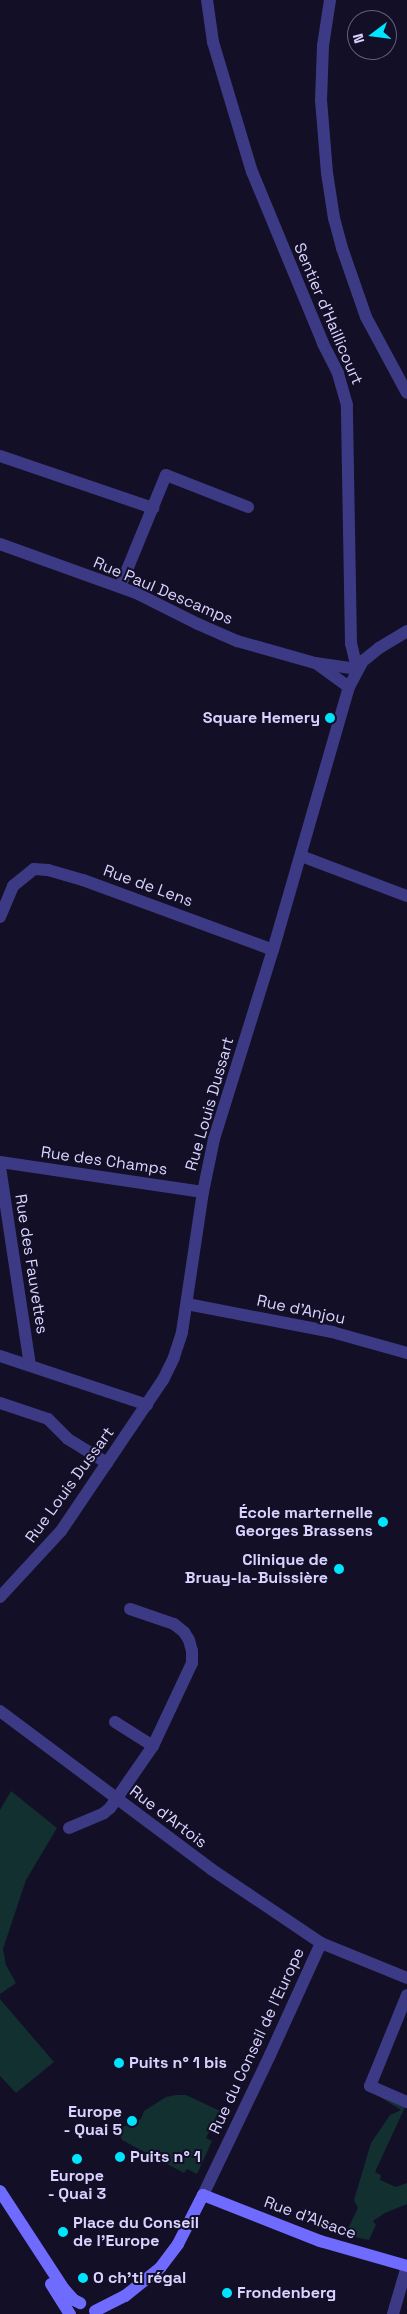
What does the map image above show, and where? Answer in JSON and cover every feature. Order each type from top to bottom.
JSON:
[{"type":"main road","points":[[0,2191],[4,2208],[71,2314]]},
{"type":"main road","name":"Rue d'Alsace","points":[[203,2196],[320,2241],[407,2266]]},
{"type":"main road","name":"Rue du Conseil de l'Europe","points":[[96,2312],[124,2296],[160,2268],[178,2244],[203,2196]]},
{"type":"main road","points":[[4,2208],[23,2223],[64,2289],[74,2300],[91,2305],[96,2312]]},
{"type":"main road","points":[[71,2314],[74,2307],[80,2303]]},
{"type":"street","name":"Sentier d'Haillicourt","points":[[207,0],[213,42],[252,172],[323,344],[338,373],[347,405],[350,644],[357,670]]},
{"type":"street","points":[[330,0],[323,46],[321,100],[327,173],[334,218],[342,248],[366,317],[407,393]]},
{"type":"street","points":[[0,456],[153,508]]},
{"type":"street","points":[[120,587],[166,475],[248,507]]},
{"type":"street","name":"Rue Paul Descamps","points":[[0,544],[120,587],[237,641],[315,663],[357,670]]},
{"type":"street","name":"Rue Louis Dussart","points":[[0,1597],[61,1531],[147,1405],[163,1380],[174,1357],[182,1332],[203,1192],[214,1139],[273,950],[349,687],[357,670],[379,648],[407,630]]},
{"type":"street","name":"Rue Paul Descamps","points":[[315,663],[349,687]]},
{"type":"street","points":[[301,856],[407,896]]},
{"type":"street","name":"Rue de Lens","points":[[0,916],[13,886],[34,869],[48,870],[83,880],[273,950]]},
{"type":"street","name":"Rue des Champs","points":[[0,1162],[203,1192]]},
{"type":"street","name":"Rue des Fauvettes","points":[[0,1167],[30,1365]]},
{"type":"street","name":"Rue d'Anjou","points":[[187,1304],[332,1332],[407,1353]]},
{"type":"street","points":[[0,1356],[147,1405]]},
{"type":"street","points":[[0,1403],[48,1418],[68,1439],[107,1463]]},
{"type":"street","points":[[69,1828],[104,1814],[117,1798],[153,1746],[192,1663],[189,1640],[184,1632],[174,1624],[130,1609]]},
{"type":"street","name":"Rue d'Artois","points":[[0,1711],[211,1869],[321,1943],[407,1978]]},
{"type":"street","points":[[115,1722],[153,1746]]},
{"type":"street","name":"Rue du Conseil de l'Europe","points":[[203,2196],[321,1943]]},
{"type":"street","points":[[407,1995],[370,2086],[407,2102]]},
{"type":"street","points":[[393,2314],[407,2266]]},
{"type":"green space","points":[[11,1791],[57,1828],[26,1880],[3,1949],[6,1965],[16,1983],[0,1994],[0,1810]]},
{"type":"green space","points":[[0,1999],[54,2062],[16,2093],[0,2076]]},
{"type":"green space","points":[[372,2092],[406,2105],[375,2172],[381,2175],[380,2180],[396,2187],[407,2183],[407,2204],[385,2213],[373,2221],[376,2225],[369,2240],[345,2235],[358,2208],[354,2200],[371,2143],[390,2115],[401,2110]]},
{"type":"green space","points":[[186,2095],[220,2111],[206,2138],[212,2141],[197,2174],[187,2169],[184,2173],[122,2140],[118,2129],[141,2119],[144,2111],[166,2097]]},
{"type":"place","name":"Square Hemery","points":[[330,718]]},
{"type":"place","name":"École marternelle Georges Brassens","points":[[383,1522]]},
{"type":"place","name":"Clinique de Bruay-la-Buissière","points":[[339,1569]]},
{"type":"place","name":"Puits n° 1 bis","points":[[119,2063]]},
{"type":"place","name":"Europe - Quai 5","points":[[132,2121]]},
{"type":"place","name":"Puits n° 1","points":[[120,2157]]},
{"type":"place","name":"Europe - Quai 3","points":[[77,2159]]},
{"type":"place","name":"Place du Conseil de l'Europe","points":[[63,2232]]},
{"type":"place","name":"O ch'ti régal","points":[[83,2278]]},
{"type":"place","name":"Frondenberg","points":[[227,2293]]}]
